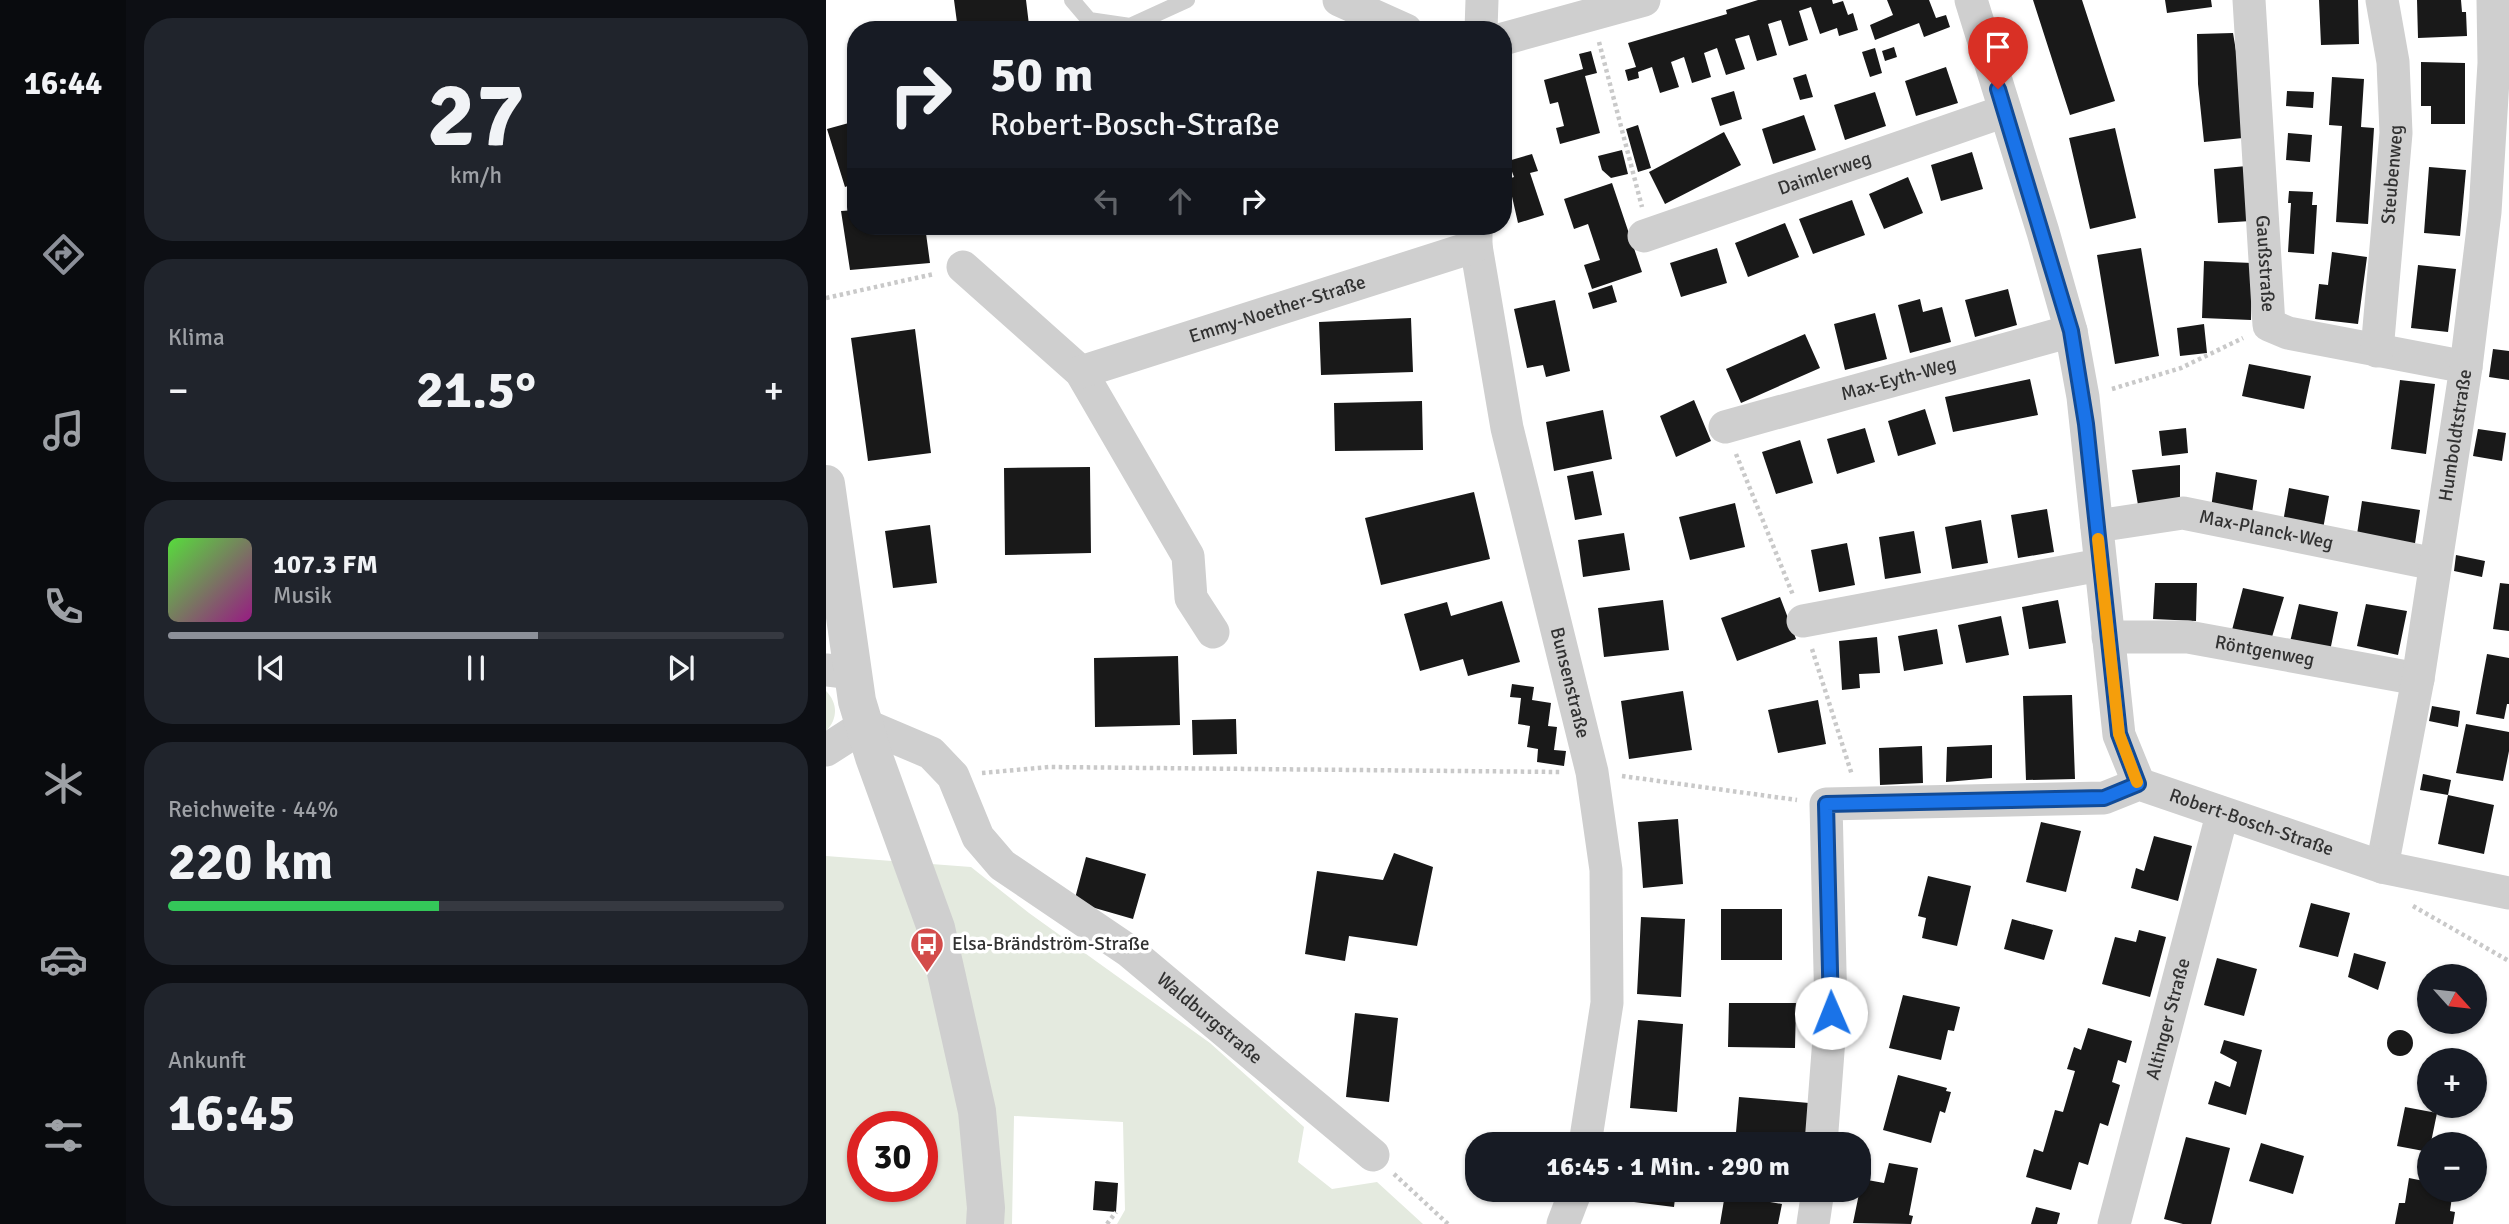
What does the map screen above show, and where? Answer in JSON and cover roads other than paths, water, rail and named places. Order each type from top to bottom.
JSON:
[{"type":"street","points":[[1339,0],[1386,21]]},
{"type":"street","points":[[1481,21],[1482,0]]},
{"type":"street","points":[[1512,37],[1644,0]]},
{"type":"street","points":[[1822,1132],[1831,1013],[1826,804],[2104,798],[2138,784],[2119,734],[2083,397],[2071,331],[1970,0]]},
{"type":"street","name":"Gaußstraße","points":[[2249,0],[2269,325],[2288,333],[2466,367]]},
{"type":"street","name":"Steubenweg","points":[[2377,351],[2396,133],[2393,62],[2382,0]]},
{"type":"street","name":"Humboldtstraße","points":[[2382,867],[2418,679],[2466,367],[2485,212],[2494,63],[2493,0]]},
{"type":"street","name":"Daimlerweg","points":[[1646,235],[2005,111]]},
{"type":"street","name":"Emmy-Noether-Straße","points":[[1081,372],[1476,236]]},
{"type":"street","name":"Bunsenstraße","points":[[1476,236],[1507,428],[1592,772],[1606,870],[1607,1003],[1587,1132]]},
{"type":"street","points":[[963,267],[1081,372],[1188,556],[1191,598],[1213,632]]},
{"type":"street","name":"Max-Eyth-Weg","points":[[1725,427],[2071,331]]},
{"type":"street","points":[[826,484],[839,672],[857,701],[936,928],[977,1111],[986,1208],[985,1224]]},
{"type":"street","name":"Max-Planck-Weg","points":[[2097,526],[2183,513],[2435,564]]},
{"type":"street","points":[[1803,621],[2101,565]]},
{"type":"street","name":"Röntgenweg","points":[[2108,637],[2188,637],[2418,679]]},
{"type":"street","points":[[826,750],[865,726]]},
{"type":"street","name":"Waldburgstraße","points":[[865,726],[930,753],[953,776],[978,837],[1002,865],[1129,951],[1373,1155]]},
{"type":"street","name":"Robert-Bosch-Straße","points":[[2138,784],[2222,815],[2382,867],[2509,893]]},
{"type":"street","name":"Altinger Straße","points":[[2114,1224],[2222,815]]},
{"type":"street","points":[[1563,1224],[1571,1202]]},
{"type":"street","points":[[1813,1224],[1816,1202]]},
{"type":"lane","points":[[1072,0],[1089,20],[1096,21]]},
{"type":"lane","points":[[1141,21],[1187,0]]},
{"type":"place","name":"Elsa-Brändström-Straße","points":[[927,974]]}]
